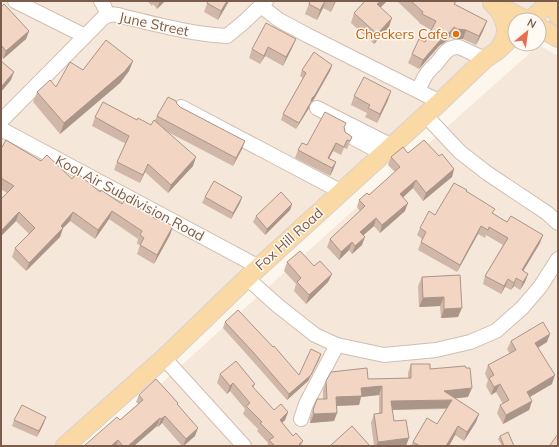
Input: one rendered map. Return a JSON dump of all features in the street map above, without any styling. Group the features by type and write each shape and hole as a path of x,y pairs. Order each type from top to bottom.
{"main road":[{"path":"539,12 552,1"},
{"path":"490,2 510,12"},
{"path":"490,2 498,8 505,22 506,30 502,45 491,55"},
{"path":"547,32 558,38"},
{"name":"Fox Hill Road","path":"65,446 164,358 253,272 507,41"}],"street":[{"path":"14,1 85,36"},
{"path":"101,1 108,15"},
{"path":"264,3 280,20 440,102"},
{"name":"June Street","path":"1,121 103,18 108,15 117,14 180,30 207,35 226,36 244,22 264,3"},
{"path":"418,91 428,72 450,49 459,47 491,55"},
{"path":"181,107 342,192"},
{"path":"317,108 387,151"},
{"path":"426,116 460,152 487,173 547,213 558,223"},
{"name":"Kool Air Subdivision Road","path":"1,129 253,272 277,305 315,335 337,345 384,355 436,350 470,342 496,331 522,308 540,287 558,259"},
{"path":"350,136 376,150 387,151"},
{"path":"301,419 306,404 337,345"},
{"path":"164,358 242,445"}],"shaded area":[{"path":"1,1 548,1 529,12 507,12 507,39 57,446 1,446"},
{"path":"547,50 558,56 558,446 92,446 531,52 547,52"}],"building":[{"path":"208,1 227,1 221,11 207,3"},
{"path":"310,1 325,1 320,10 309,4"},
{"path":"365,1 381,1 377,4 392,18 377,34 354,13"},
{"path":"411,1 456,1 454,4 487,21 479,36 466,30 457,29 454,27 423,60 412,54 419,39 425,42 436,21 422,14 423,12"},
{"path":"4,4 29,31 6,51 1,45 1,7"},
{"path":"266,23 296,39 286,57 268,47 264,56 252,49"},
{"path":"106,40 133,61 124,72 64,123 37,92 50,80 56,87 70,62 83,70"},
{"path":"314,52 332,65 299,123 283,114 306,73 302,70"},
{"path":"1,61 14,72 1,87"},
{"path":"364,77 391,91 380,114 368,108 370,105 354,96"},
{"path":"168,97 176,101 180,107 245,141 236,158 157,116"},
{"path":"103,102 137,120 138,118 151,125 154,120 196,157 171,185 148,164 143,175 117,162 129,136 95,117"},
{"path":"325,112 346,123 344,127 345,132 352,137 350,141 347,140 344,147 336,143 328,158 336,162 332,168 298,150 302,143 307,145"},
{"path":"6,140 41,161 47,155 72,179 77,173 100,192 101,190 122,204 127,196 138,202 136,205 157,220 158,218 173,226 157,255 140,245 144,238 140,235 142,231 112,211 98,230 73,212 61,226 63,228 29,263 15,248 35,228 19,212 1,231 1,199 14,186 1,178 1,149"},
{"path":"424,140 439,156 442,154 454,169 426,193 416,180 400,194 408,203 382,225 376,218 360,232 365,237 355,246 352,242 341,252 330,239 365,206 359,200 367,193 369,195 400,167 391,157 403,147 408,153"},
{"path":"214,181 242,197 233,213 205,197"},
{"path":"454,183 495,209 492,213 507,222 511,216 543,235 522,270 528,274 523,282 516,278 514,283 508,279 504,286 485,276 508,238 489,227 488,230 481,226 460,265 421,242 426,232 420,228 429,211 435,215"},
{"path":"281,192 292,204 267,229 256,216"},
{"path":"300,251 314,266 320,261 332,274 309,295 297,282 301,278 287,262"},
{"path":"460,275 462,308 444,309 444,297 423,298 422,277"},
{"path":"238,310 273,347 274,346 299,375 311,349 321,354 311,375 289,394 225,322"},
{"path":"543,322 550,334 535,343 555,375 527,392 532,401 506,415 500,405 509,400 500,384 494,387 489,378 494,375 488,365 516,350 511,341"},
{"path":"236,361 255,384 252,386 274,410 281,404 288,412 280,420 293,436 296,433 303,441 299,444 301,446 275,446 269,440 274,437 246,406 250,403 233,383 230,386 220,374"},
{"path":"411,364 430,364 430,369 465,366 466,368 470,368 472,388 444,391 479,414 467,432 458,426 446,446 420,446 413,442 427,418 437,424 452,400 391,401 394,421 406,420 409,438 378,442 374,414 382,413 382,386 361,388 362,396 336,397 337,413 314,414 313,410 317,399 327,399 326,381 331,372 367,368 368,379 411,378"},
{"path":"156,379 198,428 186,439 165,416 161,419 160,418 128,446 123,446 118,440 111,446 84,446 117,417 120,420 143,400 139,395"},
{"path":"22,405 46,417 39,431 14,420"},
{"path":"352,426 370,446 330,446"},
{"path":"508,432 514,446 504,446 500,436"},
{"path":"558,434 558,446 550,445"}],"place":[{"name":"Checkers Cafe","path":"456,34"}]}
